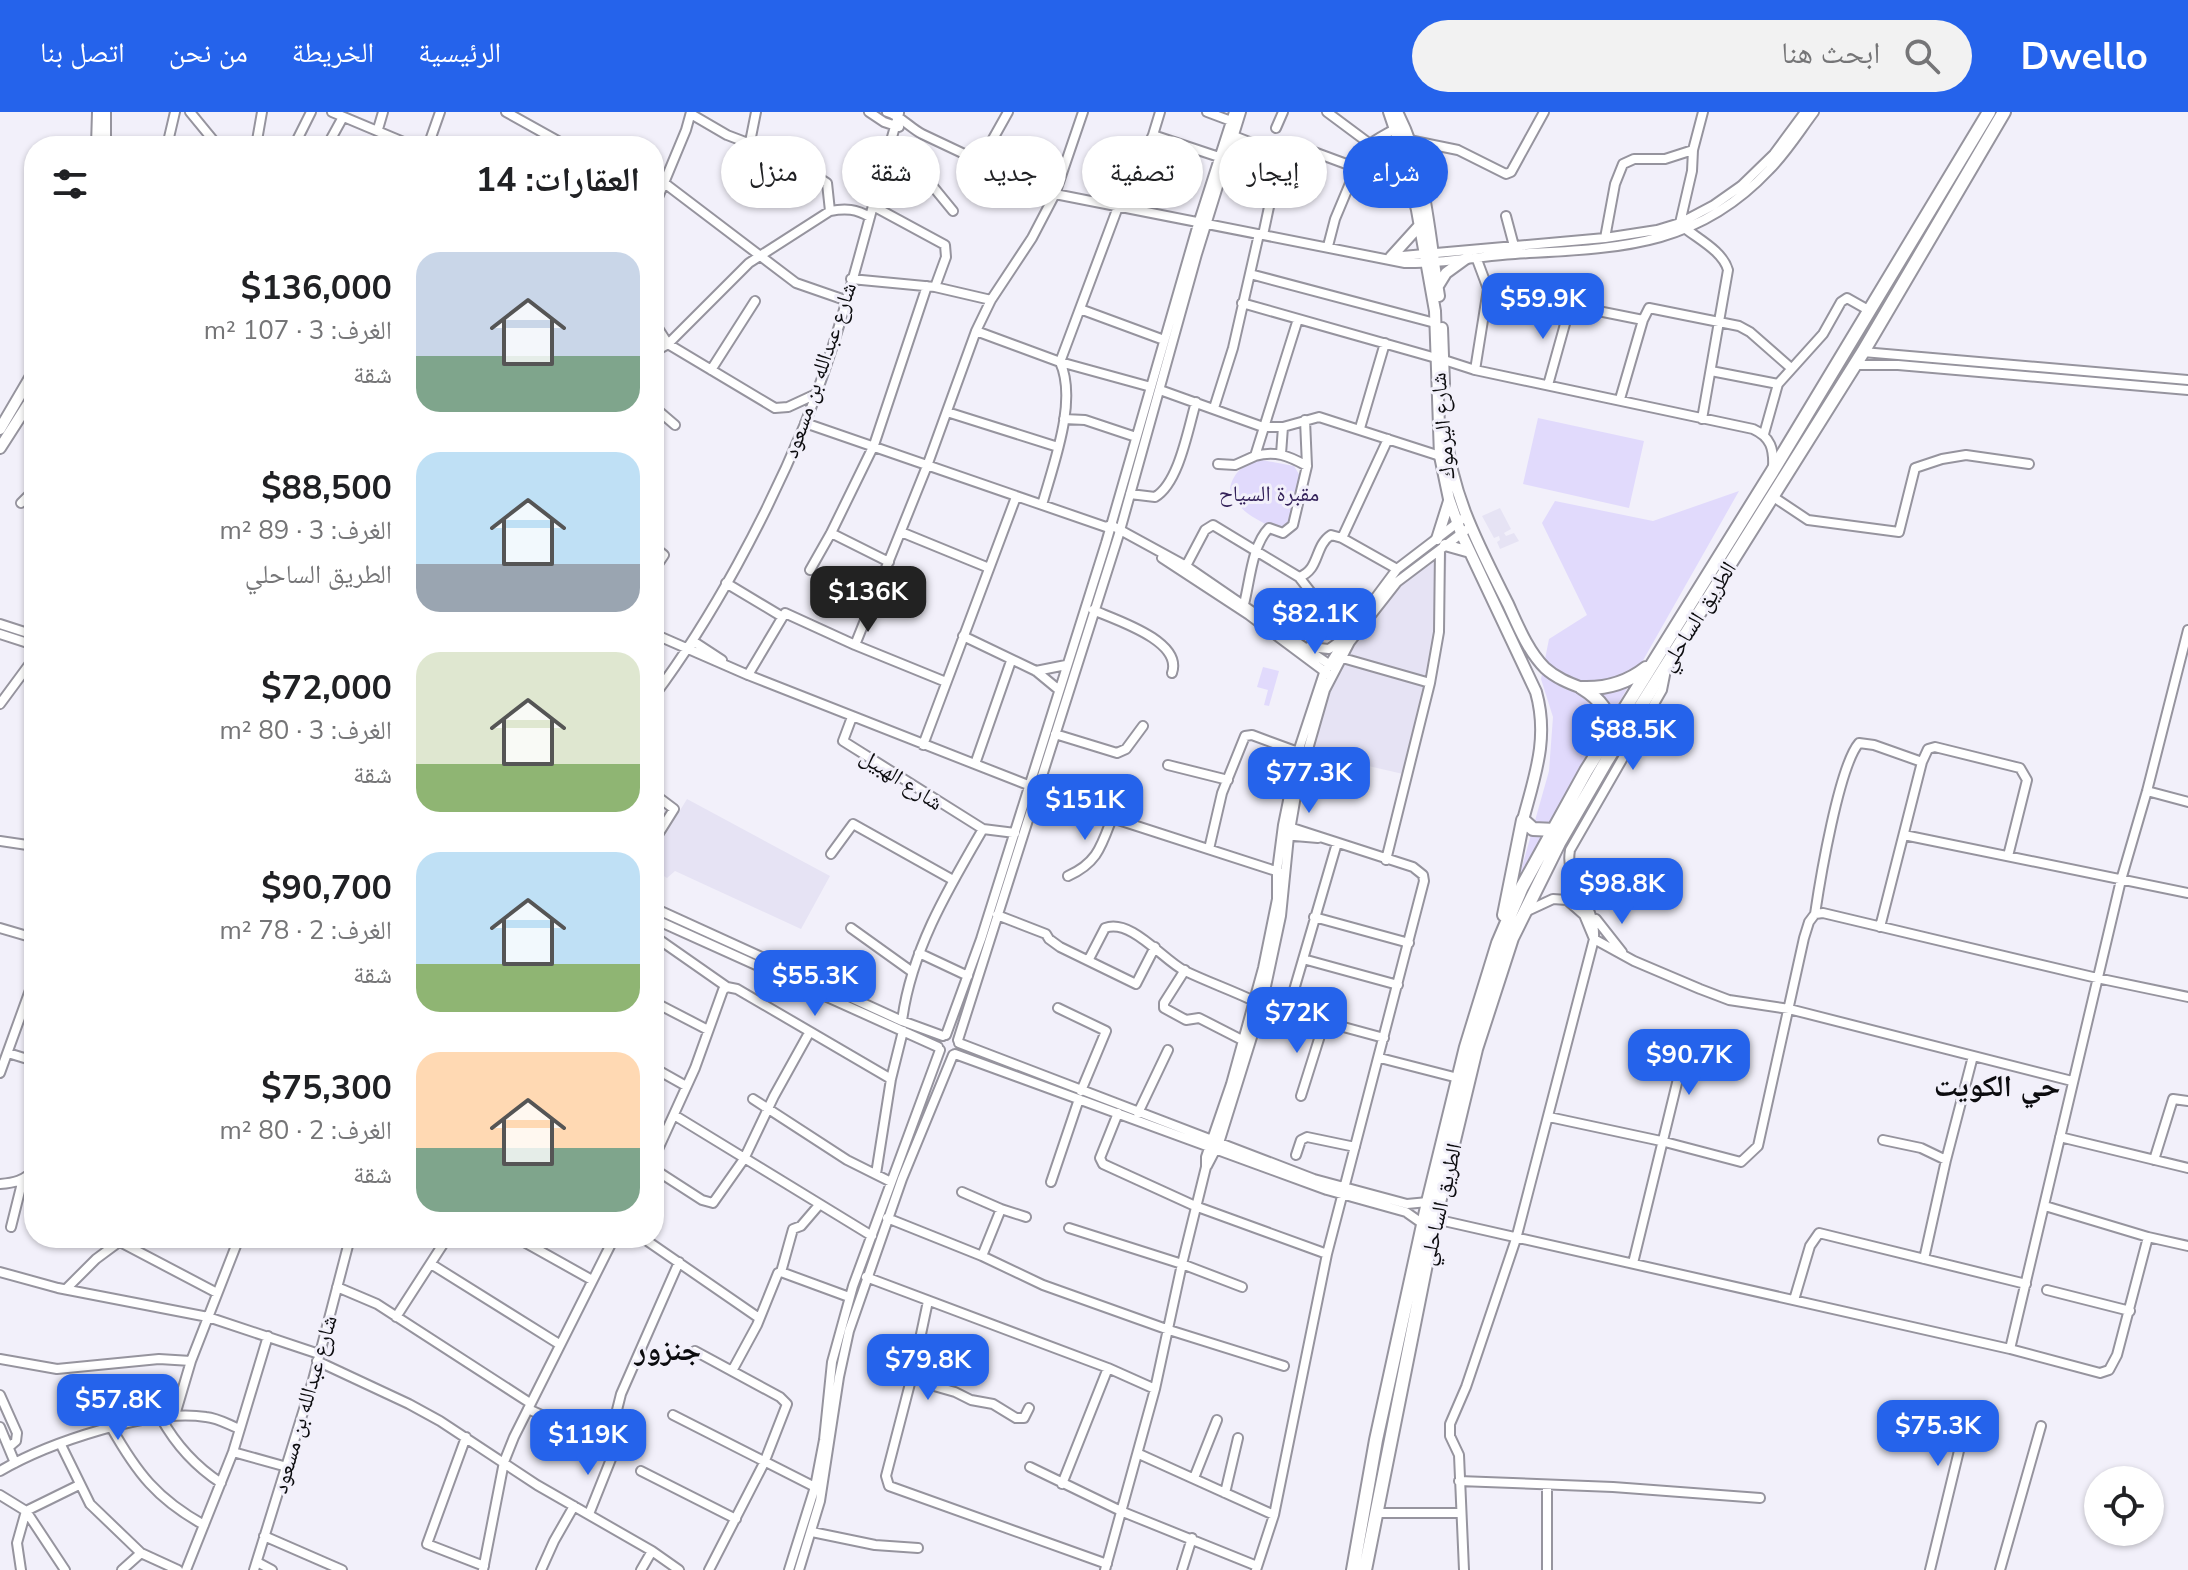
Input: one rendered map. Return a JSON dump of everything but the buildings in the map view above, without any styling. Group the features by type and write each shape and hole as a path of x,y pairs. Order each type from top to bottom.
{"highway":[{"name":"الطريق الساحلي","path":"1365,1570 1429,1222 1428,1202 1458,1078 1498,943 1522,887 1607,760 1772,472 1989,112"},
{"name":"الطريق الساحلي","path":"1353,1570 1376,1440 1429,1222 1476,1049 1491,998 1559,831 1612,730 1772,496 1863,352 2004,112"},
{"path":"1582,688 1596,689 1622,683 1660,663"},
{"path":"1582,688 1603,705 1612,730 1612,745 1607,760"},
{"path":"1498,943 1523,820 1540,831 1559,831"}],"main road":[{"path":"97,136 98,112"},
{"path":"105,112 105,136"},
{"name":"شارع اليرموك","path":"1389,112 1438,288 1440,456 1449,499 1538,660 1558,678 1582,688"},
{"name":"شارع اليرموك","path":"1397,112 1407,136"},
{"name":"شارع اليرموك","path":"1424,208 1448,459 1463,525 1471,552 1536,692 1542,714 1542,740 1523,820"},
{"path":"1387,258 1420,225"},
{"path":"1438,288 1446,273 1472,257"},
{"path":"0,429 24,388"},
{"path":"0,448 24,411"},
{"path":"1449,499 1441,544 1471,552"}],"street":[{"path":"169,136 175,112"},
{"path":"191,112 210,136"},
{"path":"258,136 262,112"},
{"path":"299,136 311,112"},
{"path":"332,112 392,136"},
{"path":"378,129 383,112"},
{"path":"432,136 440,112"},
{"path":"506,112 549,136"},
{"path":"751,136 756,112"},
{"path":"869,112 895,128 908,126"},
{"path":"887,112 899,114 908,126 956,150"},
{"path":"995,136 1008,112"},
{"path":"799,1570 812,1532 827,1460 843,1357 866,1277 944,1071 954,1054 1039,790 1093,610 1136,437 1155,388 1203,224 1219,157 1153,135 1160,112"},
{"path":"1207,112 1232,116 1226,136"},
{"path":"1234,136 1241,112"},
{"path":"1276,128 1283,112"},
{"path":"1327,112 1359,136"},
{"path":"1448,148 1506,174 1511,172 1544,112"},
{"path":"1683,226 1693,150 1703,112"},
{"path":"1429,257 1605,238 1683,226 1741,186 1774,154 1805,112"},
{"path":"1123,208 1387,258 1472,257 1648,242 1722,211 1763,177 1814,112"},
{"path":"664,180 691,113 730,136"},
{"path":"1066,160 1081,113"},
{"name":"شارع عبدالله بن مسعود","path":"893,136 899,114"},
{"path":"333,136 343,117"},
{"path":"1383,136 1395,129"},
{"path":"1605,238 1615,184 1623,164 1634,159 1675,157 1693,150"},
{"path":"789,1570 815,1487 824,1440 832,1362 849,1297 968,976 1066,665 1113,529 1130,494 1164,340 1219,179"},
{"path":"826,182 830,211"},
{"path":"664,183 796,283 845,300"},
{"path":"940,195 953,211"},
{"path":"1328,246 1343,204"},
{"path":"664,346 760,255 830,211 843,208 870,217"},
{"name":"شارع عبدالله بن مسعود","path":"664,682 688,650 726,583 805,423 872,208"},
{"path":"810,570 874,445 931,286 946,257 945,245 877,208"},
{"path":"855,645 927,466 976,331 991,300 1048,208"},
{"path":"1042,505 1064,419 1067,382 1060,362 1118,208"},
{"path":"1214,408 1233,348 1267,208"},
{"path":"1506,216 1514,246"},
{"path":"1683,226 1726,262 1728,275 1702,419"},
{"path":"1472,257 1488,289 1475,370"},
{"path":"1250,274 1435,323"},
{"path":"851,279 931,286 991,300"},
{"path":"1488,289 1643,320"},
{"path":"1764,434 1778,384 1823,334 1843,299 1852,300 1870,311"},
{"path":"711,370 755,301"},
{"path":"1242,303 1475,370 1753,429 1764,434 1774,451 1772,472"},
{"path":"1548,385 1570,306"},
{"path":"1620,399 1646,311 1651,308 1745,328 1791,368"},
{"path":"1080,309 1164,340"},
{"path":"1255,456 1298,319"},
{"path":"976,331 1060,362 1155,388 1263,427 1283,427 1319,417 1440,456"},
{"path":"664,338 668,344 775,408 788,407 814,395"},
{"path":"1360,428 1385,343"},
{"path":"1863,352 2188,380"},
{"path":"1854,365 1898,365 2188,390"},
{"path":"1711,371 1778,384"},
{"path":"1130,494 1155,497 1168,484 1196,402"},
{"path":"947,412 1058,447"},
{"path":"664,416 675,425"},
{"path":"1064,419 1096,423 1136,437"},
{"path":"1244,604 1256,553 1267,529 1283,533 1293,525 1307,466 1305,420"},
{"path":"805,423 1113,529 1186,566 1300,644 1330,670"},
{"path":"1281,454 1283,427"},
{"path":"1342,538 1388,439"},
{"path":"1218,464 1235,465 1270,452 1307,466"},
{"path":"1772,496 1808,520 1899,532 1915,468 1966,455 2029,464"},
{"path":"923,745 1016,497"},
{"path":"21,503 24,500"},
{"path":"1186,566 1205,530 1213,525 1299,577 1323,608 1354,626"},
{"path":"1337,656 1397,582 1463,525"},
{"path":"1113,529 1188,573 1330,670"},
{"path":"901,532 989,568"},
{"path":"831,533 889,562"},
{"path":"1299,577 1312,569 1321,543 1331,535 1397,569"},
{"path":"928,1301 886,1476 889,1486 1106,1567 1139,1454 1195,1206 1277,941 1286,875 1286,831 1298,752 1330,670 1347,636 1397,569 1441,544"},
{"path":"1386,860 1430,683 1439,632 1441,544"},
{"path":"726,583 781,616"},
{"path":"1093,610 1132,626 1159,642 1171,654 1172,673"},
{"path":"748,675 785,613 946,682"},
{"path":"0,624 24,632"},
{"path":"2010,1349 2121,880 2188,630"},
{"path":"0,634 24,642"},
{"path":"963,636 1036,671 1059,690"},
{"path":"1300,644 1314,649 1329,649 1347,636"},
{"path":"664,639 852,717 1112,818 1286,875"},
{"path":"693,641 735,670"},
{"path":"1337,656 1430,683"},
{"path":"975,764 1011,661"},
{"path":"1625,956 1593,915 1569,865 1570,850 1662,690 1660,663"},
{"path":"1036,671 1066,665"},
{"path":"1214,1144 1258,1003 1274,918 1277,871 1330,670"},
{"path":"0,704 24,672"},
{"name":"شارع الهبيل","path":"852,717 843,741 983,829"},
{"path":"1055,734 1117,753 1126,749 1143,726"},
{"path":"1209,849 1222,793 1245,736 1252,735 1298,752"},
{"path":"1549,1117 1741,1162 1752,1153 1758,1146 1804,938 1815,914 1839,799 1856,746 1863,742 1922,762"},
{"path":"1880,927 1922,762 1928,749 1935,747 2016,766 2025,774 2024,796 2008,856"},
{"path":"1168,765 1228,780"},
{"path":"2147,791 2188,802"},
{"path":"664,802 674,809 664,825"},
{"path":"1068,876 1092,861 1112,818"},
{"path":"831,854 853,824 953,880"},
{"path":"876,1174 911,971 953,880 983,829 1015,833"},
{"path":"1286,831 1311,833 1318,838"},
{"path":"1286,831 1308,839"},
{"path":"1904,835 2188,893"},
{"path":"1030,1467 1123,1512 1192,1538 1257,1568 1274,1515 1327,1254 1424,881 1423,875 1413,867 1318,838 1298,843 1287,855"},
{"path":"0,841 24,845"},
{"path":"1287,1014 1337,843"},
{"path":"1524,913 1553,899 1567,900 1584,915 1594,939 1625,956 1729,1000 1789,1009 2072,1081"},
{"path":"664,913 903,1026 946,1055 954,1054 1138,1113 1344,1192 1406,1208 1429,1222 1633,1263 2010,1349 2100,1373 2109,1370 2117,1355 2148,1237"},
{"path":"1815,914 1823,913 2188,997"},
{"path":"997,915 1044,932 1060,947 1136,984 1155,947"},
{"path":"1464,1570 1459,1455 1450,1436 1450,1424 1466,1387 1516,1239 1594,939 1593,915"},
{"path":"1314,917 1409,943"},
{"path":"664,923 903,1026 952,1035 958,1041 1168,1134 1214,1144"},
{"path":"1089,959 1105,928 1113,925 1155,947 1185,970 1258,1003 1287,1014 1384,1038"},
{"path":"0,928 24,935"},
{"path":"851,928 911,971"},
{"path":"664,943 727,987 737,989 891,1079"},
{"path":"919,953 968,976"},
{"path":"1303,959 1398,985"},
{"path":"1185,970 1164,1003 1164,1008 1186,1020 1199,1018 1244,1041"},
{"path":"664,1136 723,990 727,987"},
{"path":"664,1007 708,1030"},
{"path":"0,1073 24,1008"},
{"path":"1051,1182 1080,1095 1106,1031 1058,1008"},
{"path":"1301,1096 1324,1023"},
{"path":"664,1175 702,1200 713,1203 744,1159 809,1033"},
{"path":"1633,1263 1686,1046"},
{"path":"1138,1113 1168,1050"},
{"path":"8,1053 24,1058"},
{"path":"1924,1259 1973,1056"},
{"path":"1380,1058 1458,1078"},
{"path":"664,1074 686,1086"},
{"path":"753,1099 847,1160 891,1182"},
{"path":"2154,1160 2173,1099 2188,1101"},
{"path":"1118,1113 1100,1158 1103,1164 1195,1206 1327,1254"},
{"path":"674,1115 872,1236"},
{"path":"1296,1155 1301,1140 1307,1137 1355,1147"},
{"path":"2060,1137 2188,1168"},
{"path":"1883,1140 1921,1148 1946,1160"},
{"path":"0,1184 23,1179"},
{"path":"11,1227 23,1179"},
{"path":"962,1192 1026,1217"},
{"path":"1406,1208 1428,1202"},
{"path":"732,1371 757,1325 775,1277 781,1272 793,1229 801,1226 819,1205"},
{"path":"2045,1206 2188,1246"},
{"path":"982,1256 1001,1209"},
{"path":"887,1218 982,1256 1043,1285 1169,1330 1284,1366"},
{"path":"1069,1228 1182,1264 1242,1287"},
{"path":"1794,1300 1810,1246 1819,1233 2026,1284"},
{"path":"66,1289 111,1248"},
{"path":"136,1248 217,1293"},
{"path":"175,1415 191,1361 235,1248"},
{"name":"شارع عبدالله بن مسعود","path":"255,1566 287,1467 347,1248"},
{"path":"396,1317 441,1248"},
{"path":"535,1248 592,1280"},
{"path":"466,1437 427,1544 483,1568 504,1462 559,1344 609,1248"},
{"path":"658,1248 759,1318"},
{"path":"589,1514 610,1465 621,1394 679,1262"},
{"path":"431,1264 559,1344"},
{"path":"0,1272 158,1309 208,1317 268,1336 409,1404 679,1570"},
{"path":"781,1272 849,1297"},
{"path":"866,1277 1108,1368 1155,1389"},
{"path":"337,1287 361,1296 396,1317 529,1406 613,1447"},
{"path":"2047,1290 2130,1311"},
{"path":"186,1570 233,1452 268,1336"},
{"path":"695,1351 787,1404 764,1463 709,1570"},
{"path":"0,1359 57,1369 159,1359 191,1361"},
{"path":"1062,1484 1108,1368"},
{"path":"913,1372 927,1384 971,1400 993,1404 1016,1418 1024,1418 1029,1408"},
{"path":"0,1395 17,1433 16,1441 9,1447"},
{"path":"1891,1407 1948,1409 1959,1412 1965,1426 1930,1570"},
{"path":"0,1471 111,1427 175,1415 214,1418 240,1429"},
{"path":"673,1415 815,1487"},
{"path":"161,1418 192,1461 221,1483"},
{"path":"1194,1478 1217,1420"},
{"path":"2000,1570 2041,1426"},
{"path":"0,1427 15,1463"},
{"path":"111,1427 133,1466 149,1485 180,1512 204,1525"},
{"path":"1225,1493 1238,1438"},
{"path":"61,1445 79,1485 104,1520 141,1553 178,1570"},
{"path":"233,1452 287,1467"},
{"path":"1139,1454 1274,1515"},
{"path":"641,1471 736,1519"},
{"path":"1459,1481 1613,1487 1760,1498"},
{"path":"21,1570 17,1543 26,1511 79,1485"},
{"path":"1547,1486 1547,1570"},
{"path":"0,1495 26,1511 65,1570"},
{"path":"541,1570 574,1506"},
{"path":"1375,1513 1461,1513"},
{"path":"812,1532 875,1545 918,1548"},
{"path":"264,1536 342,1570"},
{"path":"1182,1570 1192,1538"},
{"path":"641,1570 652,1551"},
{"path":"122,1570 141,1553"},
{"path":"255,1566 272,1570"}],"shaded area":[{"path":"1500,508 1511,529 1504,533 1506,536 1514,533 1519,541 1500,549 1497,542 1499,536 1494,538 1482,516"},
{"path":"1443,551 1447,554 1437,675 1403,774 1308,752 1332,679 1345,653 1401,580"},
{"path":"687,799 830,876 801,929 675,871 667,878 664,876 664,837"}],"green space":[{"path":"1538,418 1644,441 1629,508 1523,484"},
{"name":"مقبرة السياح","path":"1262,460 1294,466 1302,479 1293,521 1285,533 1244,511 1230,488 1241,469"},
{"path":"1739,491 1518,881 1549,771 1553,717 1541,679 1549,639 1587,615 1542,523 1555,501 1653,521"},
{"path":"1263,667 1279,671 1269,706 1264,705 1268,690 1257,687"}],"district":[{"name":"حي الكويت","path":"1997,1086"},
{"name":"جنزور","path":"668,1350"}]}
